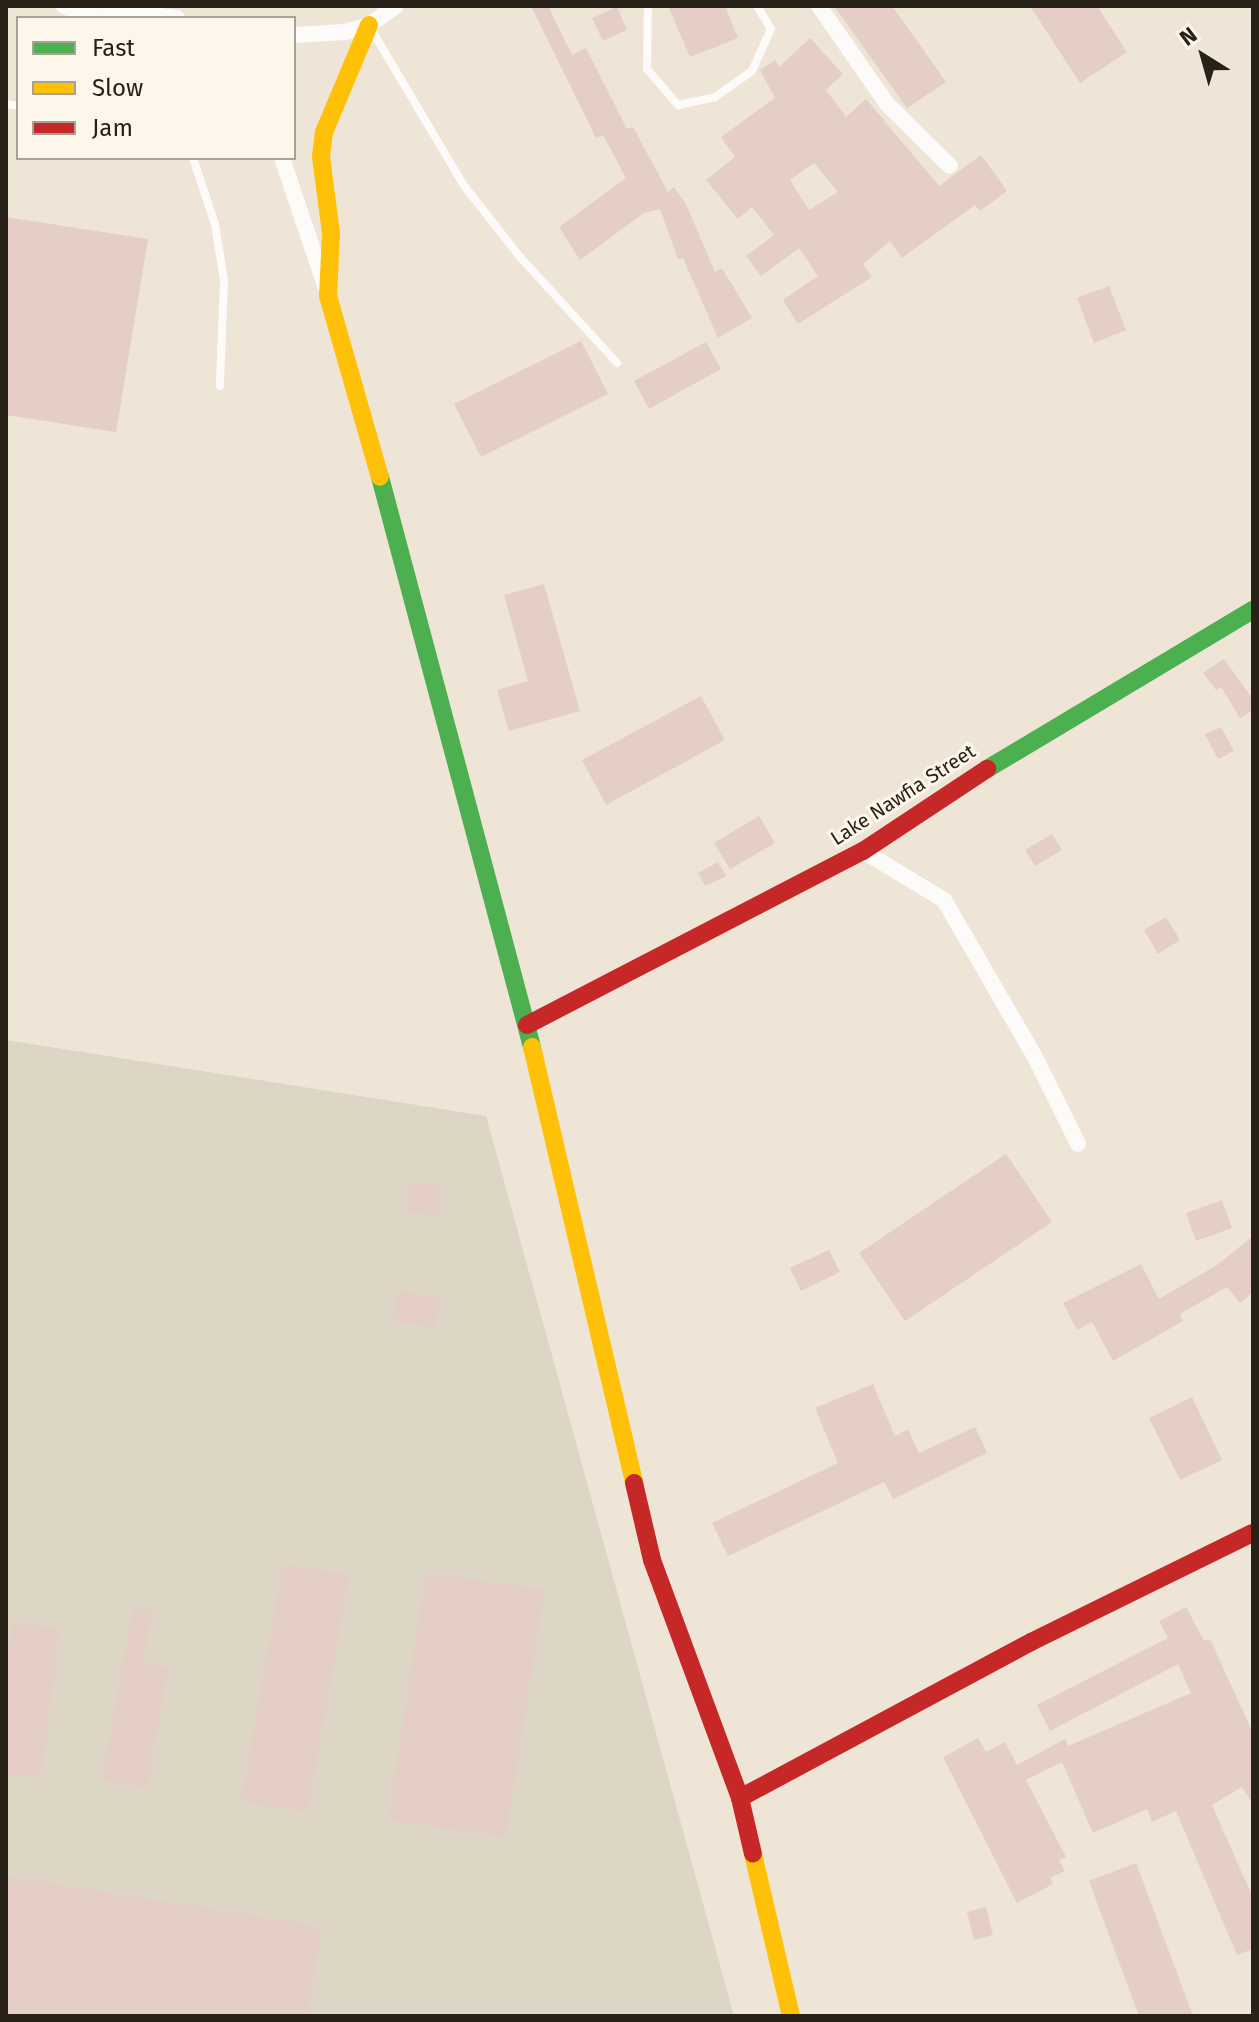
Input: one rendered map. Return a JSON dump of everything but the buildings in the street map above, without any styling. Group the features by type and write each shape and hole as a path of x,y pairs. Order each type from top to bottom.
{"street":[{"path":"64,6 86,16"},
{"path":"88,6 162,16"},
{"path":"296,35 345,32 369,25 396,6"},
{"path":"819,6 887,104 950,166"},
{"path":"328,296 331,233 321,157 324,132 369,25"},
{"path":"283,160 328,296 434,667 527,1025 652,1560 740,1798 791,2016"},
{"name":"Lake Nawfia Street","path":"527,1025 863,851 1057,723 1253,610"},
{"path":"863,851 944,900 1034,1055 1078,1144"},
{"path":"740,1798 1031,1642 1253,1533"}],"lane":[{"path":"648,6 647,69 678,105 715,97 752,71 771,29 757,6"},
{"path":"369,25 465,187 520,257 617,363"},
{"path":"194,160 215,224 224,280 220,386"}],"shaded area":[{"path":"6,1040 486,1116 734,2016 6,2016"}],"traffic: fast":[{"path":"380,477 532,1047"},
{"path":"987,769 1253,610"}],"traffic: slow":[{"path":"369,25 324,132 321,157 331,233 328,296 380,477"},
{"path":"532,1047 634,1483"},
{"path":"753,1854 791,2016"}],"traffic: jam":[{"path":"527,1025 863,851 987,769"},
{"path":"634,1483 652,1560 740,1798 753,1854"},
{"path":"740,1798 1031,1642 1253,1533"}]}
